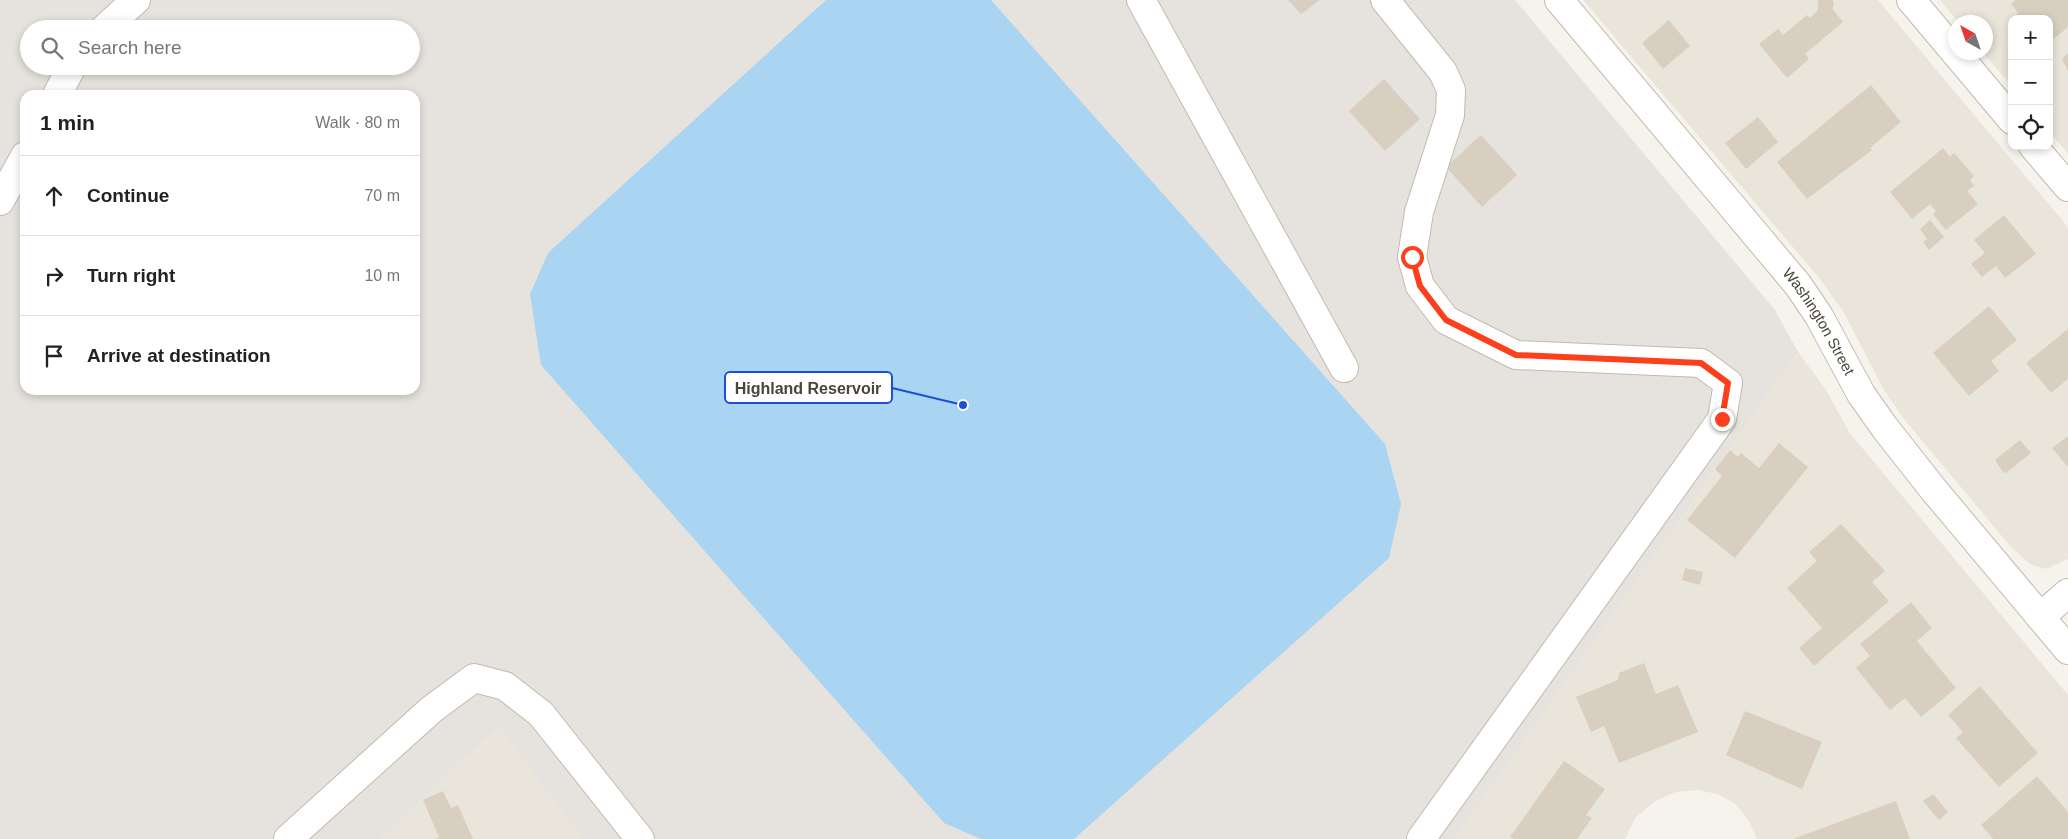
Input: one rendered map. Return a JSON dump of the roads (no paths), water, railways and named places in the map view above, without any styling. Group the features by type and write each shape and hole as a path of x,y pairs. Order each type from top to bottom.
{"street":[{"path":"114,20 136,0"},
{"path":"1141,0 1344,368"},
{"path":"1385,0 1443,72 1451,90 1450,115 1419,212 1412,257 1420,286 1446,320 1516,355 1701,363 1728,383 1722,419 1421,839"},
{"name":"Washington Street","path":"1559,0 1798,286 1819,316 1861,394 1885,428 1933,489 2068,650"},
{"path":"1910,0 2008,115"},
{"path":"60,90 67,75"},
{"path":"2036,150 2068,188"},
{"path":"0,201 20,165"},
{"path":"2040,616 2068,593"},
{"path":"288,839 432,709 474,678 505,686 541,714 640,839"}],"water":[{"path":"826,0 991,0 1385,444 1401,504 1389,558 1074,839 981,839 944,823 541,365 530,294 548,253"}],"place":[{"name":"Highland Reservoir","path":"963,405"}]}
